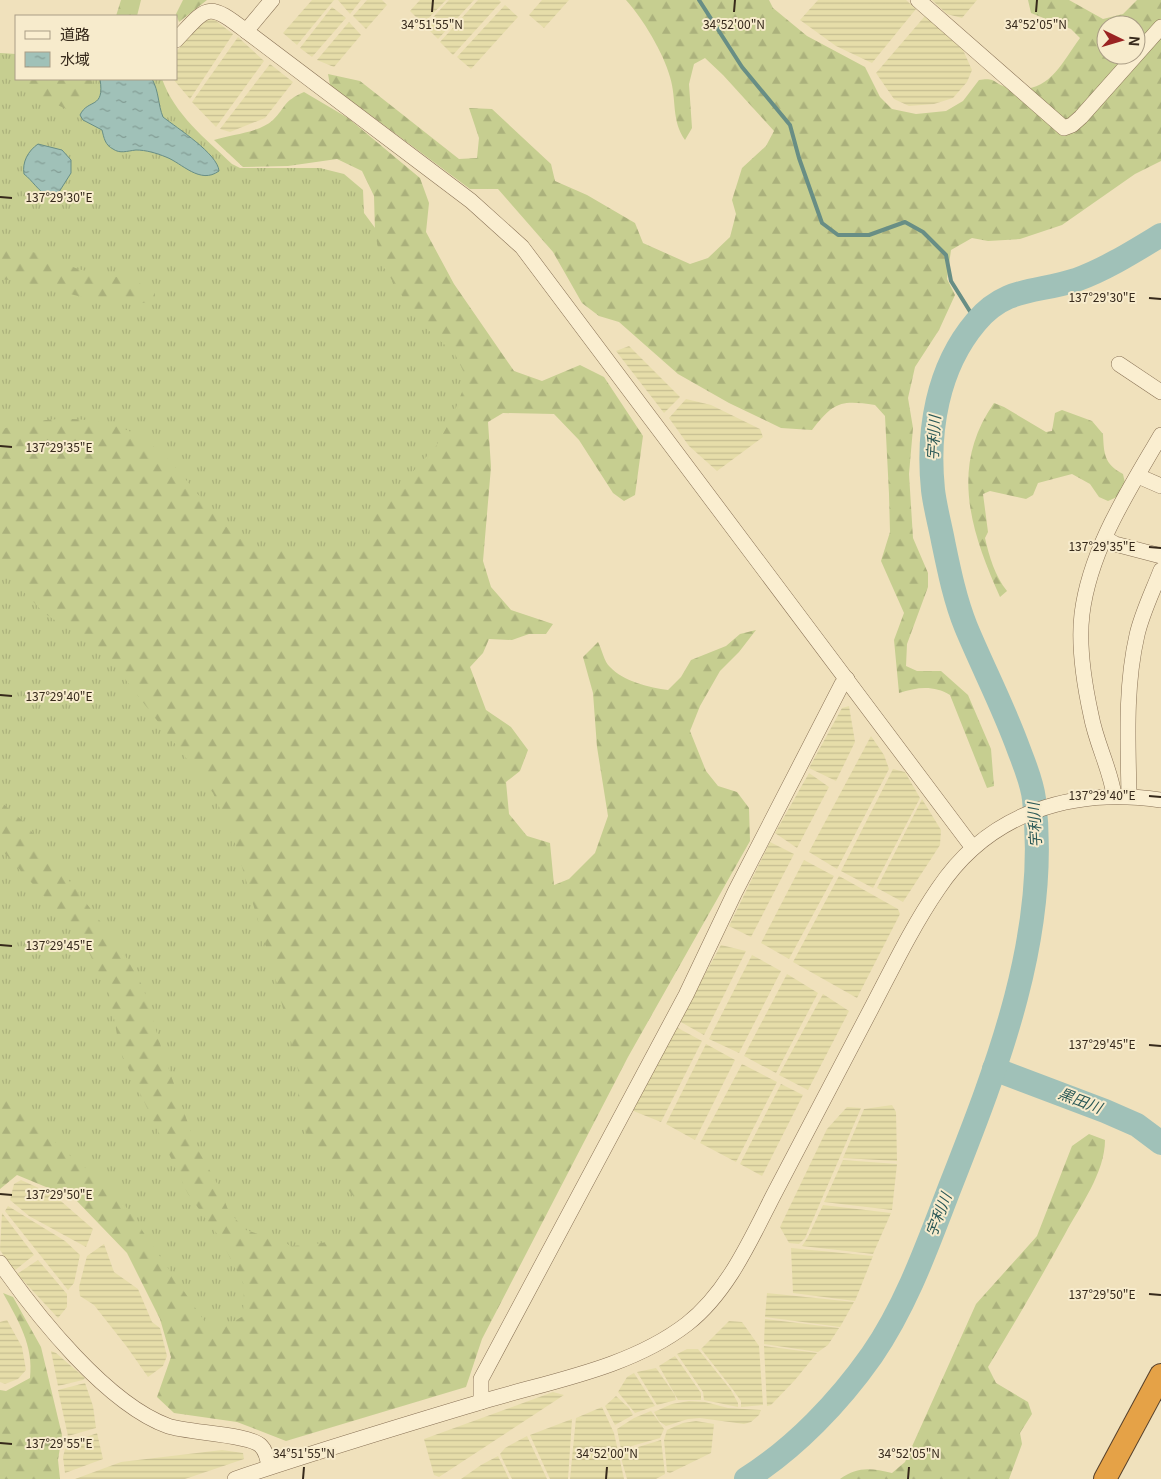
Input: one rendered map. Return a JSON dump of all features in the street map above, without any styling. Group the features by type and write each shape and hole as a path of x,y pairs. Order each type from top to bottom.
{"highway":[{"path":"1105,1479 1159,1387"}],"street":[{"path":"246,31 272,0"},
{"path":"918,0 1064,128 1072,125 1081,117 1161,27"},
{"path":"178,38 203,11 213,10 224,14 470,201 522,246 973,848"},
{"path":"1119,364 1161,392"},
{"path":"1121,795 1090,715 1082,660 1081,630 1086,592 1105,538 1161,435"},
{"path":"1138,476 1161,486"},
{"path":"1105,538 1116,544 1161,556"},
{"path":"1121,795 1132,667 1137,634 1161,570"},
{"path":"481,1402 481,1379 686,995 735,892 842,684 847,679"},
{"path":"235,1479 643,1352 688,1324 720,1290 754,1233 909,938 939,887 973,848 997,830 1035,811 1064,800 1121,795 1161,800"},
{"path":"0,1263 68,1349 116,1394 146,1417 195,1433 250,1439 260,1446 269,1467"}],"shaded area":[{"path":"312,0 334,0 297,45 283,33"},
{"path":"338,0 361,0 350,14"},
{"path":"367,0 382,0 387,5 366,29 353,16"},
{"path":"420,0 446,0 423,24 410,11"},
{"path":"449,0 474,0 438,39 425,26"},
{"path":"478,0 499,0 501,2 453,55 440,42"},
{"path":"542,0 569,0 544,28 529,15"},
{"path":"818,0 906,0 916,9 872,63 836,46 800,20"},
{"path":"932,0 977,0 962,18 947,14"},
{"path":"505,5 518,17 471,69 457,57"},
{"path":"332,7 346,18 312,57 300,48"},
{"path":"925,16 963,50 972,70 967,82 953,98 934,104 909,106 894,99 876,73"},
{"path":"204,19 215,20 233,34 190,99 174,80 178,80 178,50"},
{"path":"349,22 361,35 334,67 317,60"},
{"path":"238,37 264,61 216,127 192,102"},
{"path":"270,64 293,82 265,118 230,132 220,129"},
{"path":"629,346 680,397 664,413 616,351"},
{"path":"686,399 711,405 760,429 763,437 717,471 689,446 669,418"},
{"path":"849,706 855,742 836,781 809,768 842,708"},
{"path":"871,736 884,755 889,769 837,869 809,852"},
{"path":"893,769 905,772 920,798 873,888 841,871"},
{"path":"809,773 829,787 797,848 775,833"},
{"path":"922,799 941,830 940,845 903,902 877,888"},
{"path":"770,842 794,854 751,937 729,926"},
{"path":"804,860 834,876 789,959 761,943"},
{"path":"839,876 898,909 900,914 857,998 793,962"},
{"path":"721,945 746,951 704,1035 679,1021"},
{"path":"752,955 781,971 739,1053 709,1039"},
{"path":"787,974 818,993 776,1073 744,1056"},
{"path":"823,994 849,1011 808,1090 779,1075"},
{"path":"676,1027 702,1041 661,1122 631,1110"},
{"path":"706,1044 735,1060 695,1140 666,1124"},
{"path":"742,1064 777,1082 736,1162 700,1143"},
{"path":"781,1084 803,1095 762,1176 740,1164"},
{"path":"892,1105 896,1112 897,1161 843,1158 864,1109"},
{"path":"847,1107 861,1108 805,1238 799,1244 789,1243 780,1227 827,1129"},
{"path":"843,1160 897,1164 892,1210 824,1202"},
{"path":"21,1180 54,1195 93,1229 86,1247 29,1216 10,1200 14,1184"},
{"path":"823,1205 891,1213 873,1254 802,1246"},
{"path":"8,1206 65,1241 80,1255 74,1283 68,1290 5,1211"},
{"path":"2,1213 34,1255 14,1271 0,1250"},
{"path":"104,1244 114,1272 138,1289 152,1322 160,1328 167,1356 163,1366 148,1377 94,1305 80,1296 79,1287 87,1256"},
{"path":"791,1248 873,1256 855,1301 793,1293"},
{"path":"38,1260 67,1294 67,1307 58,1318 17,1274"},
{"path":"767,1293 854,1302 840,1327 765,1317"},
{"path":"765,1319 839,1328 828,1345 818,1352 764,1344"},
{"path":"7,1320 22,1347 26,1370 18,1379 5,1384 0,1382 0,1322"},
{"path":"729,1321 742,1322 759,1346 763,1405 741,1407 741,1401 701,1349"},
{"path":"764,1346 817,1353 795,1380 771,1405 767,1406"},
{"path":"687,1349 698,1349 731,1390 738,1403 738,1407 704,1400 703,1392 677,1354"},
{"path":"51,1351 56,1353 85,1378 58,1386"},
{"path":"675,1356 701,1393 701,1400 678,1400 659,1366"},
{"path":"656,1368 675,1395 676,1400 657,1405 637,1372"},
{"path":"634,1373 655,1406 635,1413 618,1392 627,1377"},
{"path":"85,1383 93,1406 96,1428 68,1436 58,1390"},
{"path":"553,1392 564,1395 439,1477 434,1475 424,1439"},
{"path":"616,1396 629,1408 633,1415 615,1425 605,1406"},
{"path":"689,1401 705,1402 728,1408 761,1410 759,1415 751,1422 744,1424 700,1418 688,1419 666,1426 659,1421 654,1412 672,1404"},
{"path":"602,1407 614,1433 624,1479 570,1479 576,1418"},
{"path":"651,1411 664,1429 660,1438 621,1449 617,1429 634,1418"},
{"path":"572,1419 568,1479 550,1479 530,1435"},
{"path":"696,1421 714,1424 711,1453 670,1473 667,1472 664,1440 667,1430 683,1423"},
{"path":"97,1433 103,1459 65,1473 63,1457 66,1445"},
{"path":"527,1436 547,1479 512,1479 500,1454 505,1448"},
{"path":"661,1440 665,1474 656,1479 627,1479 621,1458 622,1452"},
{"path":"222,1450 243,1453 244,1459 185,1479 75,1479 121,1462"},
{"path":"498,1456 509,1479 461,1479 481,1465"}],"green space":[{"path":"121,0 141,0 137,15 116,15"},
{"path":"183,0 207,0 179,22 178,15 176,14"},
{"path":"626,0 769,0 773,8 807,36 865,67 880,97 892,109 916,114 946,111 963,101 979,80 989,79 1003,86 1021,89 1043,83 1059,68 1080,38 1071,29 1031,13 1028,0 1069,0 1096,15 1096,65 1146,65 1146,15 1119,15 1123,14 1137,0 1161,0 1161,161 1135,174 1062,225 1020,239 988,241 972,238 951,250 947,279 955,295 939,330 915,367 908,398 913,428 909,474 913,538 928,573 928,587 907,644 906,666 917,671 941,671 968,695 991,749 994,786 987,788 950,695 932,688 912,689 899,693 894,640 904,613 881,561 890,532 889,494 885,416 875,405 845,403 839,405 832,408 812,430 781,428 729,403 678,374 619,322 599,316 582,303 553,252 498,189 470,189 330,85 328,74 360,81 459,159 477,158 479,138 469,108 492,109 551,164 555,181 587,195 635,223 643,243 690,264 708,258 730,237 736,214 732,200 742,168 766,146 774,131 705,58 694,64 689,84 692,128 685,140 676,117 672,85 667,67 646,26"},
{"path":"0,53 15,54 15,80 162,80 183,115 232,164 240,168 320,168 344,174 363,190 364,213 464,348 475,377 437,461 216,756 374,1200 357,1249 216,1339 0,1102"},
{"path":"0,59 15,63 15,80 93,80 92,96 71,111 37,96 0,71"},
{"path":"304,92 348,118 420,178 429,203 426,232 454,284 514,371 542,381 580,365 604,377 643,436 635,495 624,501 613,493 579,440 554,414 503,413 488,422 491,467 483,561 491,587 511,610 553,624 546,634 529,634 512,640 489,639 483,653 470,667 486,710 511,727 528,750 520,771 506,782 509,814 527,836 550,843 554,885 569,879 595,853 608,816 597,747 593,693 583,657 598,642 606,662 615,672 637,683 668,690 681,677 691,660 726,646 740,634 756,630 739,652 720,671 700,706 690,731 706,771 718,786 737,792 749,808 750,841 628,1057 482,1339 466,1387 286,1441 237,1422 174,1413 157,1397 171,1357 160,1319 127,1253 75,1199 17,1175 0,1189 0,1085 29,1119 76,1161 113,1188 205,1322 225,1327 243,1316 244,1285 220,1238 188,1194 120,1051 110,996 82,938 0,848 0,801 25,823 122,950 143,987 162,1050 196,1146 219,1187 229,1212 246,1230 264,1236 278,1236 290,1246 310,1245 348,1238 360,1227 363,1214 353,1196 323,1156 313,1146 298,1114 298,1070 277,984 234,840 213,793 105,653 44,613 18,586 0,559 0,430 37,421 78,419 118,427 136,435 152,445 178,470 231,531 254,546 270,550 287,551 354,550 370,539 369,522 376,505 400,486 436,446 452,418 467,379 455,354 418,321 381,263 375,232 374,196 362,171 337,159 288,166 243,167 214,140 260,128 273,120 288,102"},
{"path":"6,247 38,253 78,269 106,276 131,278 155,293 155,304 82,297 19,281 0,279 0,249"},
{"path":"994,403 1046,432 1052,431 1055,413 1062,410 1092,421 1103,434 1106,458 1112,466 1123,474 1125,483 1117,497 1108,501 1099,497 1090,484 1072,474 1038,483 1033,495 1026,499 990,491 983,494 988,532 985,538 996,572 1007,591 1000,597 980,548 973,524 969,500 968,475 972,451 980,427"},
{"path":"1089,1134 1105,1140 1101,1165 1096,1177 1037,1284 988,1367 996,1383 1028,1402 1032,1414 1020,1433 1022,1444 1009,1479 840,1479 853,1472 865,1469 892,1473 905,1462 976,1304 1037,1236 1072,1146"},
{"path":"3,1293 13,1297 41,1347 62,1435 58,1460 60,1479 0,1479 0,1390 6,1391 30,1378 31,1366 24,1334"}],"water":[{"path":"100,80 152,80 163,117 205,149 217,164 219,171 205,176 191,172 172,160 155,153 140,150 121,152 110,147 105,141 102,130 83,120 80,115 83,110 98,100 101,89"},
{"path":"38,144 62,150 71,160 71,173 59,192 48,196 24,174 26,157"}],"waterway":[{"path":"699,0 742,67 790,125 799,158 822,223 838,235 869,235 905,222 923,232 946,255 951,281 976,321"},
{"name":"宇利川","path":"746,1479 799,1439 831,1407 872,1355 896,1315 925,1252 986,1094 1016,997 1027,948 1034,899 1037,849 1034,799 1032,786 1013,734 962,617 955,596 934,496 932,468 934,423 944,380 963,340 987,310 1011,296 1087,276 1119,260 1161,235"},
{"name":"黒田川","path":"994,1069 1137,1125 1161,1143"}]}
